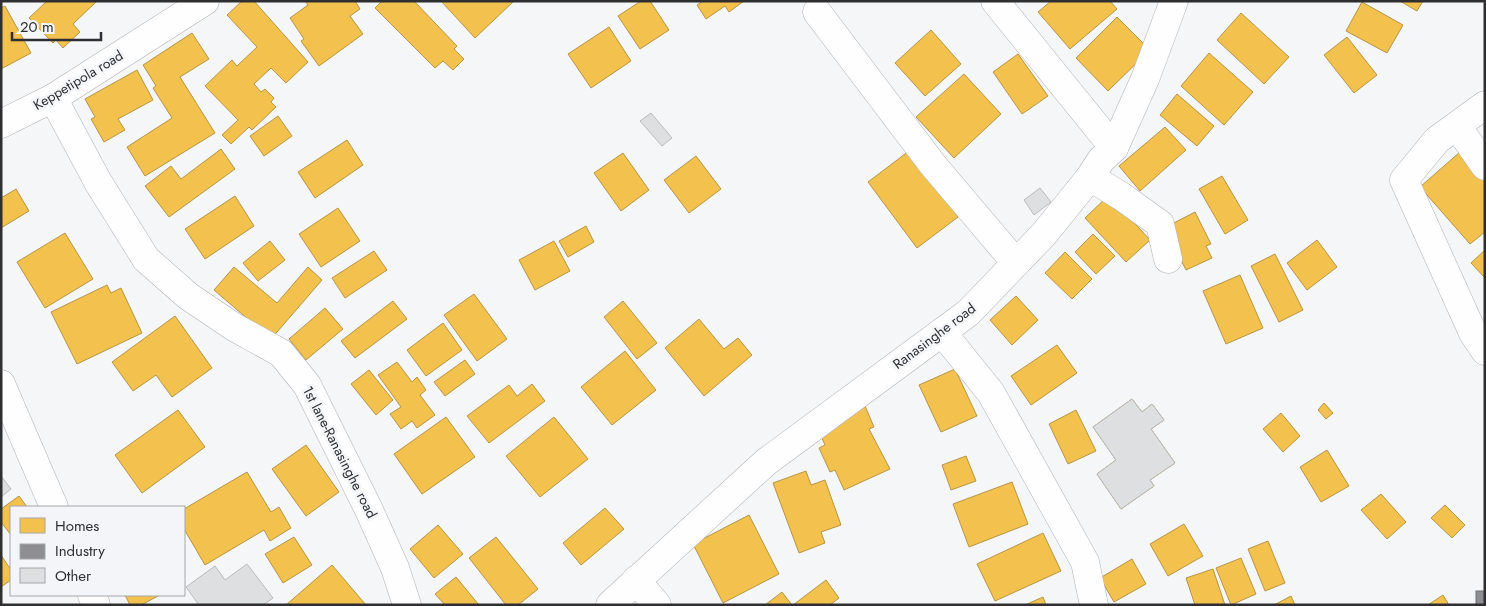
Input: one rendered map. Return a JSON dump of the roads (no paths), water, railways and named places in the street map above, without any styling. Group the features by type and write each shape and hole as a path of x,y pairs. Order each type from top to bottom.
{"street":[{"name":"Keppetipola road","path":"1,124 53,98 205,1"},
{"path":"995,1 1114,148"},
{"name":"Ranasinghe road","path":"610,605 766,462 968,313 1044,234 1090,177 1101,160 1114,148 1145,79 1174,1"},
{"path":"817,12 933,165 1016,263"},
{"name":"1st lane-Ranasinghe road","path":"53,98 98,182 146,259 188,296 234,327 281,353 307,385 396,568 407,605"},
{"path":"1485,105 1437,140 1404,180 1473,333 1485,352"},
{"path":"1457,126 1485,166"},
{"path":"1090,177 1121,196 1160,224 1168,259"},
{"path":"942,332 991,393 1085,562 1094,605"},
{"path":"1,384 54,506"},
{"path":"636,580 657,605"}]}
